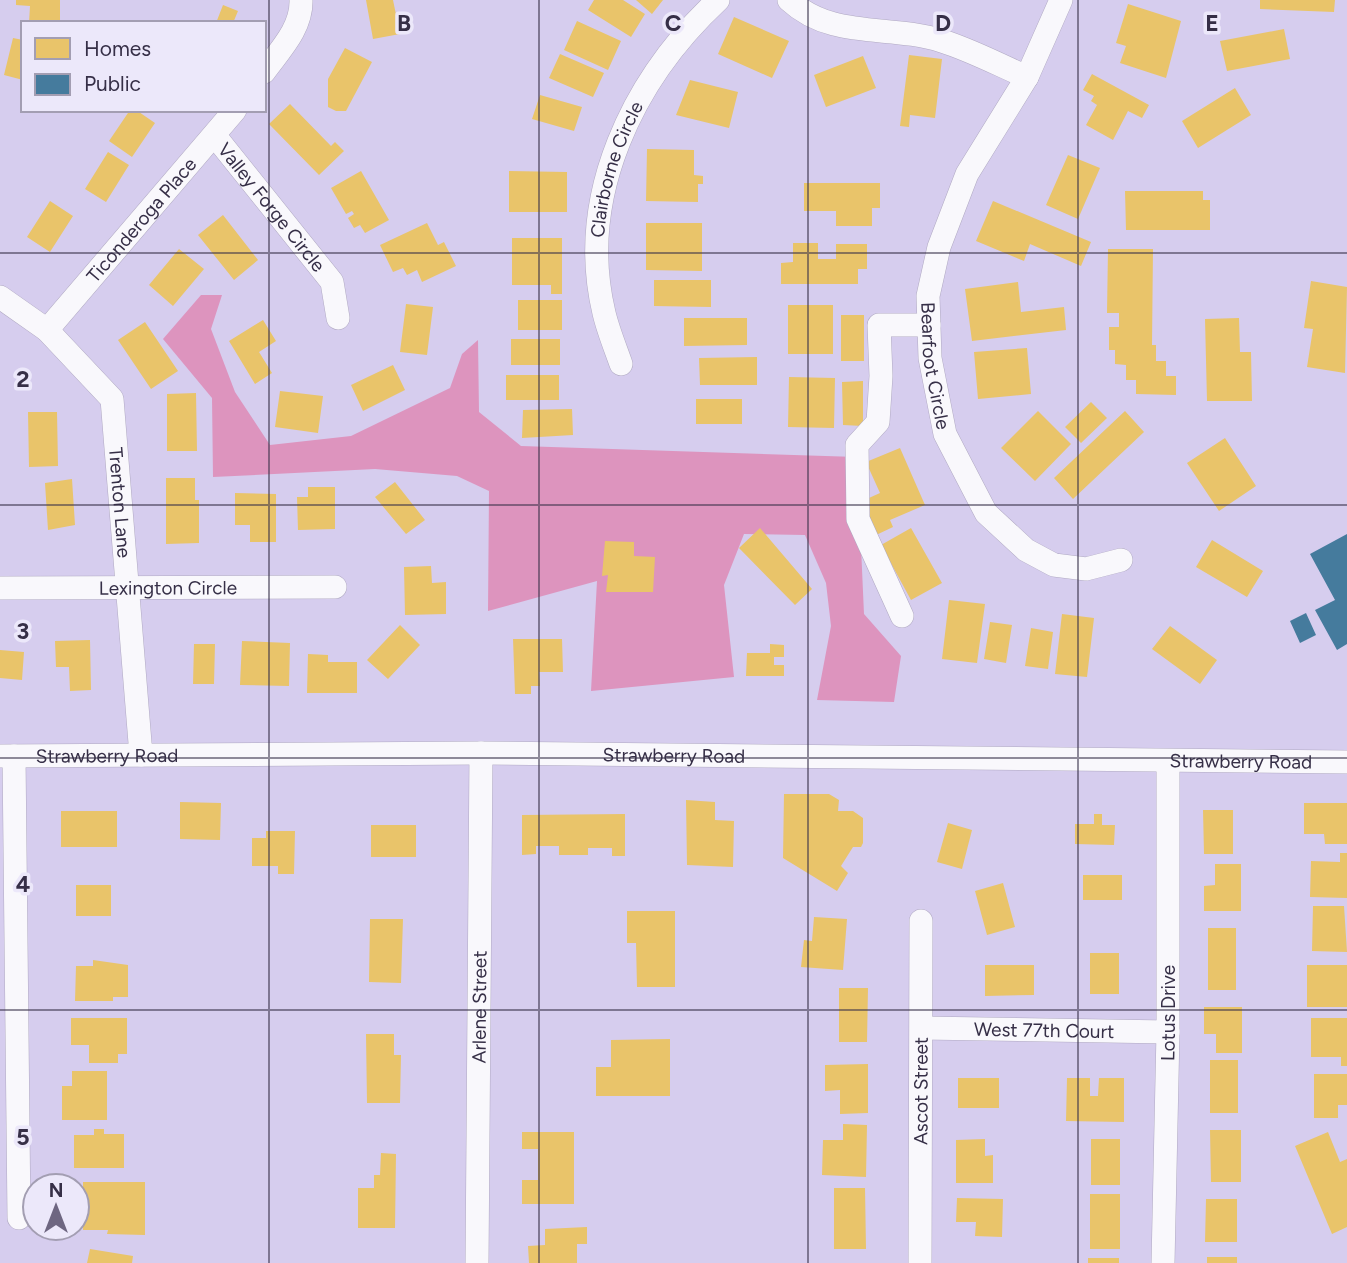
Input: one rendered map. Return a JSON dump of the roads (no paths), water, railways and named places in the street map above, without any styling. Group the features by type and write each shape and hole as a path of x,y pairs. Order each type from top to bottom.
{"street":[{"path":"266,69 292,35 302,9 301,0"},
{"name":"Clairborne Circle","path":"621,364 604,314 599,280 598,232 602,190 620,136 648,83 684,31 718,0"},
{"path":"789,0 800,11 838,27 905,31 943,41 1027,77"},
{"name":"Bearfoot Circle","path":"1061,0 1027,77 967,174 939,247 928,296 930,358 945,434 986,513 1026,551 1054,565 1086,569 1121,560"},
{"name":"Ticonderoga Place","path":"47,330 233,112"},
{"name":"Valley Forge Circle","path":"215,136 332,282 338,318"},
{"name":"Trenton Lane","path":"0,297 47,330 112,399 125,586 141,755"},
{"path":"902,616 858,519 857,446 878,422 881,376 879,325 929,325"},
{"name":"Lexington Circle","path":"0,588 335,587"},
{"name":"Strawberry Road","path":"7,756 481,753 1347,762"},
{"name":"Arlene Street","path":"477,1263 481,753"},
{"path":"7,756 19,1218"},
{"name":"Lotus Drive","path":"1163,1263 1168,1032 1168,762"},
{"name":"Ascot Street","path":"920,1263 921,921"},
{"name":"West 77th Court","path":"922,1028 1168,1032"}]}
